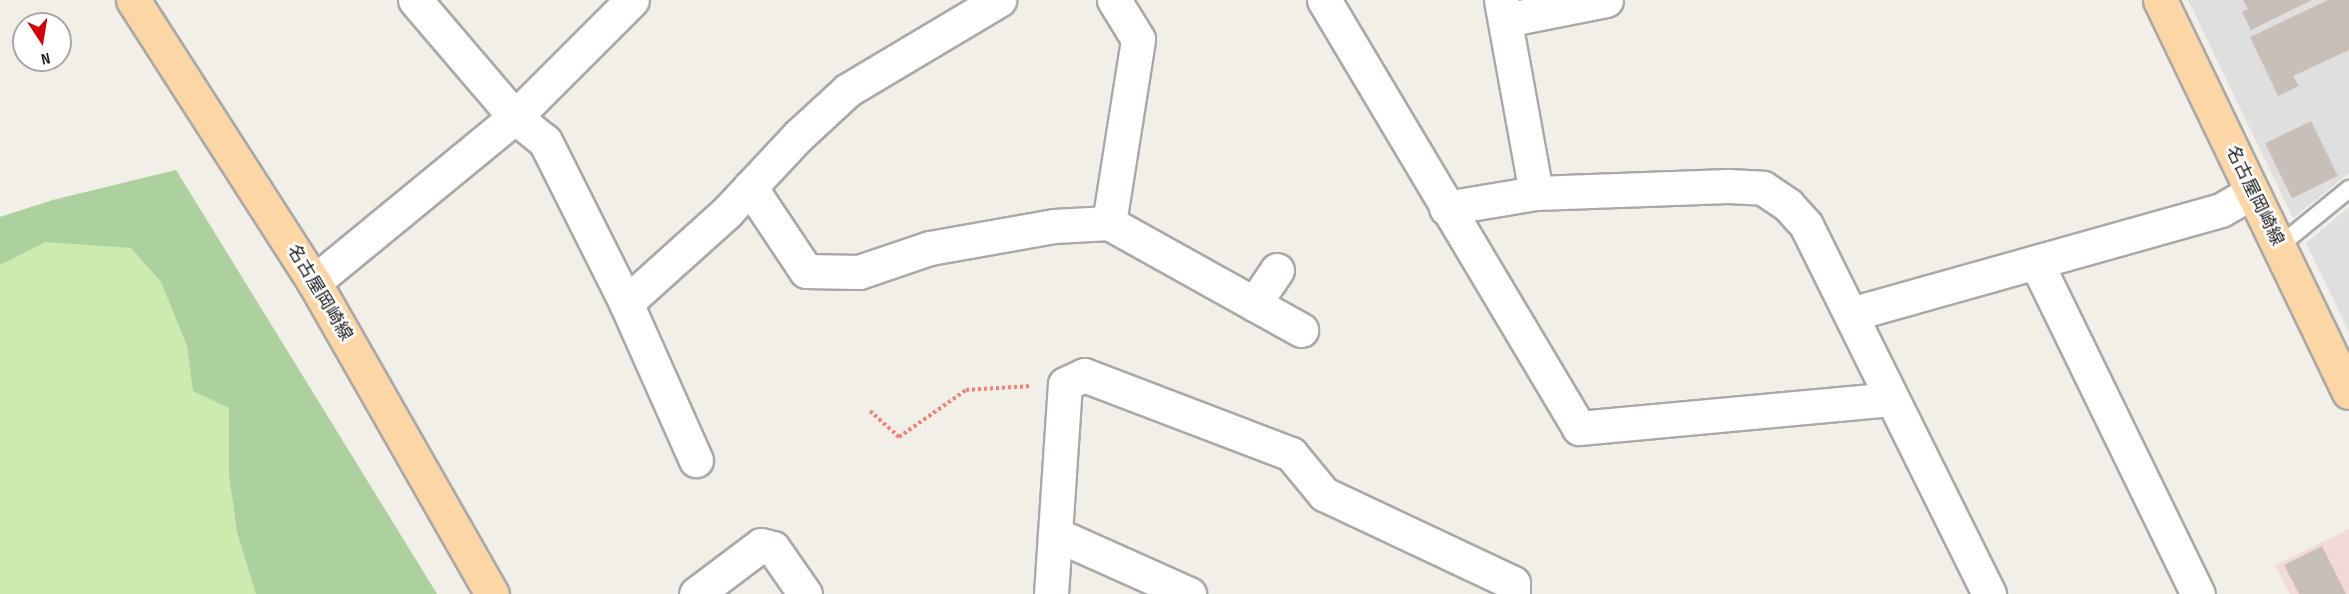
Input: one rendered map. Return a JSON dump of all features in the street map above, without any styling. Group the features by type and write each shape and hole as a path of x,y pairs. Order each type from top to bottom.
{"main road":[{"name":"名古屋岡崎線","path":"133,0 314,282 492,594"},
{"name":"名古屋岡崎線","path":"2160,0 2349,392"}],"street":[{"path":"415,0 515,117 545,141 626,303 696,460"},
{"path":"314,282 515,117 632,0"},
{"path":"626,303 726,213 798,136 848,90 999,0"},
{"path":"1109,223 1138,39 1114,0"},
{"path":"1324,0 1579,428 1891,399"},
{"path":"1536,193 1503,10 1606,0"},
{"path":"1446,208 1536,193 1728,186 1763,188 1788,205 1806,225 1989,594"},
{"path":"750,187 806,271 859,272 930,248 1054,226 1109,223 1301,330"},
{"path":"1851,314 2221,210 2252,192"},
{"path":"2036,262 2198,594"},
{"path":"1254,304 1277,270"},
{"path":"1051,594 1065,384 1084,375 1291,454 1324,494 1513,583 1513,594"},
{"path":"1055,534 1189,594"},
{"path":"696,594 761,546 772,548 805,594"}],"lane":[{"path":"2278,247 2349,189"}],"path":[{"path":"870,411 899,437 966,390 1065,384"}],"shaded area":[{"path":"2188,0 2349,0 2349,173 2293,218"},
{"path":"2349,207 2349,332 2306,243"},
{"path":"2349,529 2349,594 2290,594 2275,565"}],"green space":[{"path":"176,170 437,594 0,594 0,217 53,200"},
{"path":"176,170 437,594 256,594 237,532 229,475 229,408 193,391 187,346 161,282 131,248 45,242 0,265 0,217 53,200"}],"building":[{"path":"2243,0 2312,0 2251,30 2242,12 2248,9"},
{"path":"2328,0 2349,0 2349,50 2293,76 2299,86 2278,96 2250,37"},
{"path":"2311,121 2338,176 2292,198 2265,143"},
{"path":"2322,546 2346,594 2299,594 2284,565"}]}
